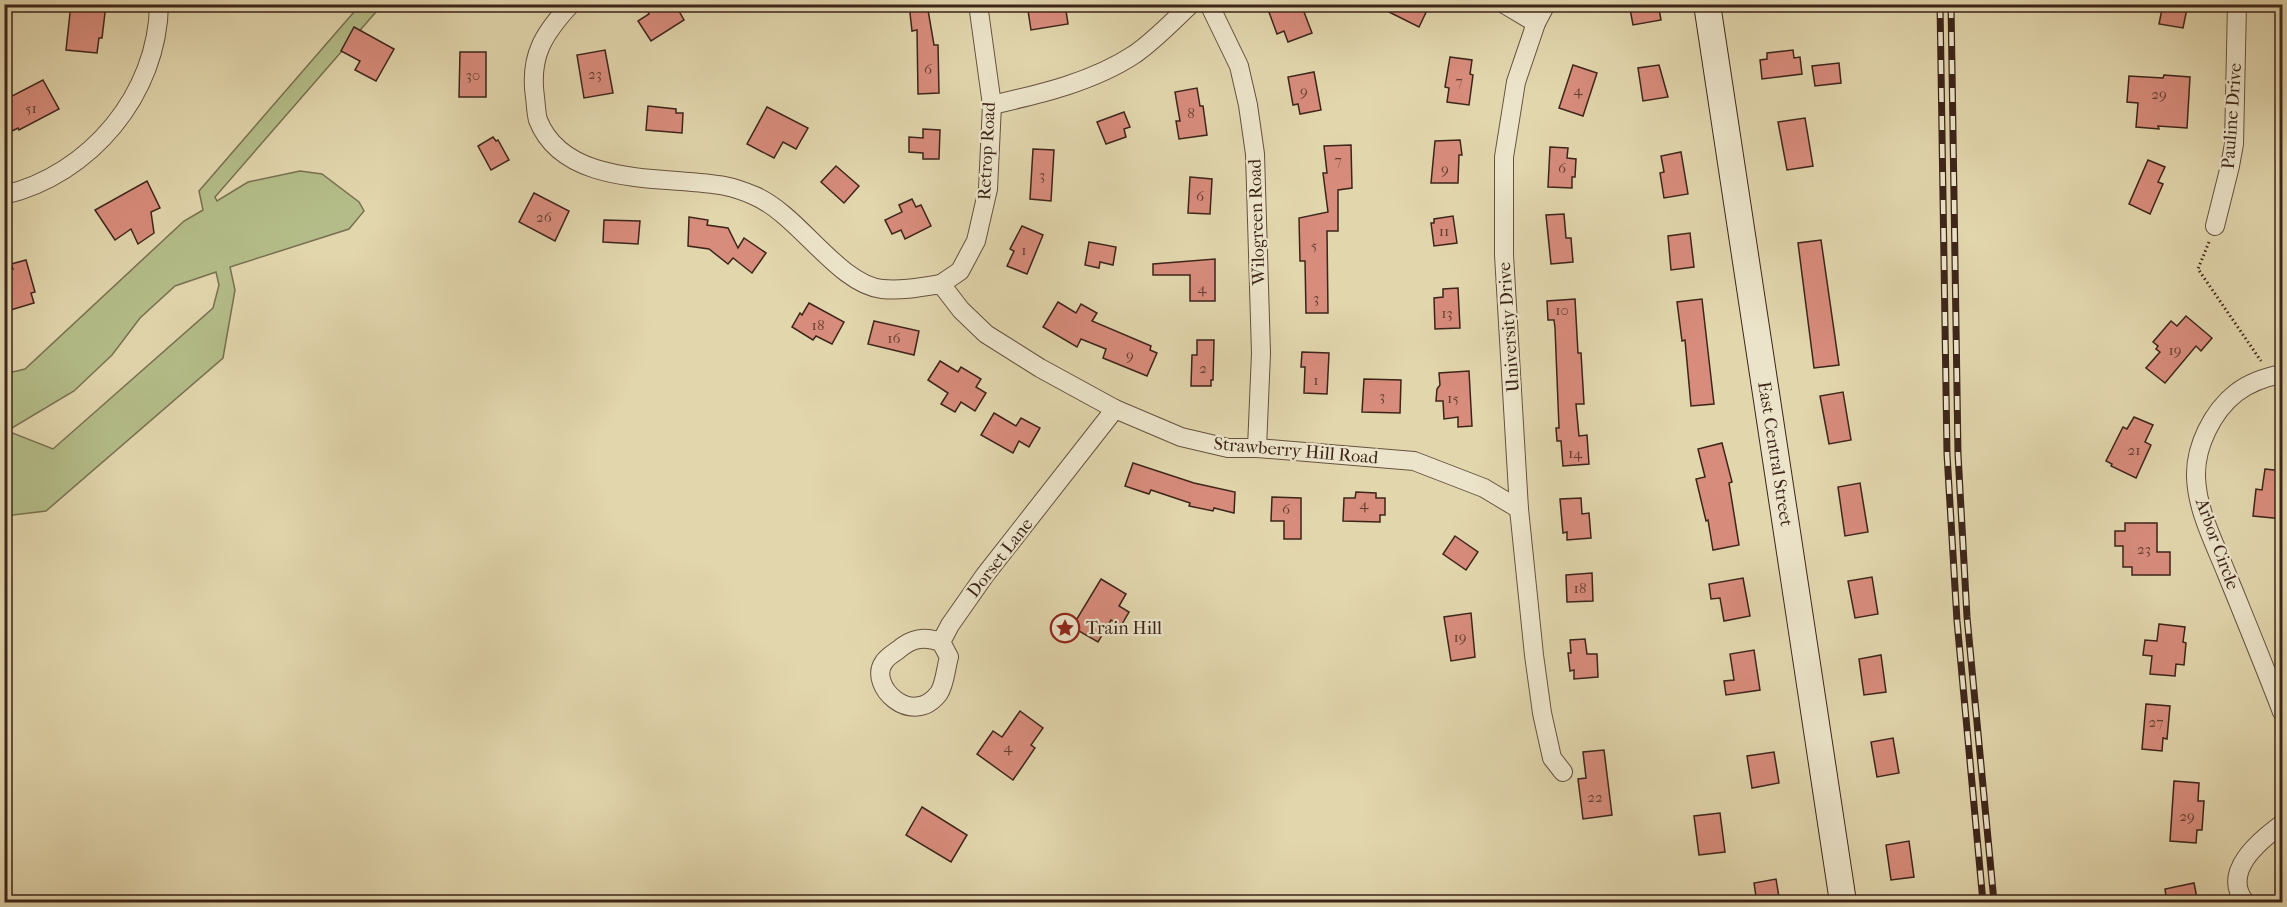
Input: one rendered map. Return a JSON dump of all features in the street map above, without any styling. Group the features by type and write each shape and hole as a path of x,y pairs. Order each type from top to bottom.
{"main road":[{"name":"East Central Street","path":"1707,4 1843,903"}],"street":[{"path":"4,195 38,184 61,172 88,152 118,121 142,80 151,56 159,4"},
{"path":"571,4 550,26 537,52 534,87 538,119 552,143 572,159 591,168 618,175 727,186 757,197 780,210 838,264 860,281 880,289 907,289 941,284"},
{"name":"Retrop Road","path":"941,284 960,271 976,241 988,189 992,105 978,4"},
{"path":"992,105 1055,91 1135,54 1191,4"},
{"name":"Wilogreen Road","path":"1209,4 1239,66 1248,105 1255,154 1261,354 1257,448"},
{"path":"1504,4 1536,23"},
{"name":"University Drive","path":"1546,4 1536,23 1516,82 1504,157 1504,255 1519,509 1534,655 1542,713 1552,759 1563,772"},
{"name":"Pauline Drive","path":"2215,226 2234,144 2237,4"},
{"name":"Strawberry Hill Road","path":"941,284 961,310 986,334 1040,368 1115,409 1181,437 1228,448 1257,448 1414,461 1484,488 1519,509"},
{"name":"Arbor Circle","path":"2278,375 2252,383 2236,393 2222,407 2202,441 2196,461 2196,478 2204,516 2283,712"},
{"name":"Dorset Lane","path":"941,642 950,625 985,575 1115,409"},
{"path":"927,638 941,642 949,657 940,692 927,704 913,707 900,704 889,695 880,676 883,663 908,641 927,638"},
{"path":"2245,903 2240,897 2236,883 2239,870 2256,845 2283,824"}],"path":[{"path":"2215,226 2198,269 2259,360 2278,375"}],"green space":[{"path":"360,5 382,5 215,197 217,201 248,182 300,171 322,174 359,202 364,211 349,229 230,267 235,290 223,358 46,511 5,516 5,430 53,449 213,308 219,285 216,272 175,286 140,318 112,355 74,391 12,428 5,428 4,374 25,369 184,221 203,210 199,191"}],"building":[{"path":"71,4 106,4 102,38 99,38 97,53 66,50"},
{"path":"658,4 675,4 684,20 651,41 638,21 649,14 647,10"},
{"path":"909,4 927,4 934,45 938,45 939,93 918,94 917,30 912,31"},
{"path":"1027,4 1065,4 1068,24 1031,30"},
{"path":"1266,4 1301,4 1312,33 1288,42 1284,31 1277,34"},
{"path":"1373,4 1430,4 1419,27"},
{"path":"1629,4 1658,4 1661,20 1633,25"},
{"path":"2163,4 2188,4 2183,28 2159,24"},
{"path":"354,27 394,49 376,81 355,70 360,61 341,51"},
{"path":"605,50 613,93 584,98 577,55"},
{"path":"1793,50 1794,58 1800,57 1802,74 1762,79 1760,60 1767,59 1767,53"},
{"path":"460,52 486,52 486,97 459,97"},
{"path":"1450,57 1472,60 1470,74 1473,75 1469,105 1447,102 1449,88 1445,87"},
{"path":"1839,63 1841,83 1815,86 1812,66"},
{"path":"1573,65 1597,73 1583,116 1559,108"},
{"path":"1659,65 1668,97 1643,101 1638,68"},
{"path":"1314,72 1321,110 1300,114 1298,104 1293,105 1288,77"},
{"path":"2164,75 2190,77 2187,128 2136,127 2138,103 2127,102 2129,76 2163,78"},
{"path":"43,80 59,109 19,130 18,128 4,135 4,106 12,102 10,97"},
{"path":"1197,88 1200,106 1203,106 1207,135 1179,139 1176,121 1180,121 1175,92"},
{"path":"648,106 676,109 676,113 683,113 682,133 646,130"},
{"path":"767,107 808,128 796,149 783,142 774,158 747,144"},
{"path":"1124,112 1130,127 1124,129 1126,137 1106,144 1097,122"},
{"path":"1805,118 1813,166 1787,170 1778,122"},
{"path":"923,129 940,130 939,159 923,159 923,153 909,152 909,137 923,138"},
{"path":"493,137 496,141 498,140 509,160 491,170 478,146"},
{"path":"1460,140 1462,155 1459,155 1458,183 1431,183 1435,141"},
{"path":"1351,145 1352,188 1338,190 1338,231 1327,231 1328,313 1306,313 1305,261 1300,261 1299,218 1328,212 1323,173 1327,173 1324,146"},
{"path":"1550,147 1568,148 1567,158 1576,159 1572,188 1548,187"},
{"path":"1033,149 1054,150 1051,201 1030,199"},
{"path":"1681,152 1688,194 1664,198 1660,173 1664,172 1661,156"},
{"path":"2148,160 2165,167 2158,182 2163,184 2150,214 2129,204"},
{"path":"836,166 859,186 844,203 821,182"},
{"path":"1190,177 1212,179 1210,214 1188,213"},
{"path":"147,181 160,208 151,212 154,233 138,244 131,229 115,240 95,210"},
{"path":"534,193 569,211 555,241 519,222"},
{"path":"912,199 916,207 921,205 931,226 905,239 901,230 892,234 885,220 902,212 899,205"},
{"path":"1564,214 1566,238 1571,238 1573,262 1551,264 1546,215"},
{"path":"1453,216 1457,243 1434,246 1431,223 1434,223 1434,219"},
{"path":"689,217 708,220 707,225 728,228 738,248 744,238 766,253 752,273 733,258 728,264 709,249 688,246"},
{"path":"604,220 640,221 638,244 603,242"},
{"path":"1022,226 1043,235 1027,274 1007,266 1014,251 1010,249"},
{"path":"1690,233 1694,267 1671,270 1668,236"},
{"path":"1821,240 1839,365 1814,368 1798,243"},
{"path":"1089,242 1116,247 1113,265 1100,262 1099,268 1085,265"},
{"path":"1215,259 1215,301 1190,301 1190,275 1153,275 1153,264"},
{"path":"26,260 35,292 31,293 34,303 4,312 4,272 13,269 11,264"},
{"path":"1458,288 1460,328 1435,329 1434,298 1443,297 1443,289"},
{"path":"1575,299 1584,404 1576,404 1579,436 1587,435 1589,464 1563,466 1561,441 1557,441 1556,428 1559,428 1555,328 1554,320 1548,320 1547,301"},
{"path":"1702,299 1714,404 1691,406 1685,340 1682,341 1677,302"},
{"path":"1058,302 1076,313 1081,304 1097,313 1092,321 1151,346 1150,350 1157,353 1147,376 1103,358 1106,349 1081,339 1077,347 1043,327"},
{"path":"809,303 844,322 832,344 816,336 813,340 792,327"},
{"path":"2186,316 2212,338 2201,351 2196,346 2165,383 2146,368 2160,352 2156,349 2158,346 2153,342 2171,321 2177,326"},
{"path":"874,321 919,331 914,355 868,344"},
{"path":"1197,340 1214,340 1211,386 1191,386 1192,355 1197,355"},
{"path":"1302,352 1329,353 1327,394 1304,393 1305,367 1301,367"},
{"path":"940,361 958,372 961,367 981,379 976,387 986,393 975,411 961,402 955,412 941,404 948,393 928,380"},
{"path":"1469,371 1472,426 1458,427 1458,417 1444,419 1443,401 1436,401 1437,389 1440,385 1439,373"},
{"path":"1364,379 1401,380 1400,413 1362,412"},
{"path":"1843,392 1851,440 1829,444 1820,396"},
{"path":"994,413 1016,426 1021,418 1040,428 1029,447 1019,441 1013,453 981,435"},
{"path":"2134,417 2153,425 2145,442 2151,445 2136,478 2111,466 2112,464 2106,461 2123,427 2127,429"},
{"path":"1722,443 1732,482 1729,483 1739,545 1713,550 1708,520 1706,521 1696,479 1705,477 1698,449"},
{"path":"1133,463 1194,483 1235,492 1234,513 1214,508 1213,511 1189,506 1190,503 1151,490 1149,494 1125,486"},
{"path":"2265,469 2283,471 2283,519 2253,516 2256,489 2262,490"},
{"path":"1860,483 1868,532 1845,536 1838,487"},
{"path":"1356,492 1376,493 1376,498 1385,498 1385,515 1380,515 1380,522 1343,521 1344,498 1355,498"},
{"path":"1272,497 1301,498 1301,539 1284,539 1284,521 1271,521"},
{"path":"1581,498 1582,514 1589,513 1591,538 1567,540 1567,532 1563,533 1560,499"},
{"path":"2125,523 2157,523 2157,552 2170,552 2170,575 2132,575 2132,567 2123,567 2123,546 2115,546 2115,531 2125,531"},
{"path":"1455,536 1478,552 1466,570 1443,554"},
{"path":"1592,573 1593,601 1567,602 1566,575"},
{"path":"1872,577 1878,614 1855,618 1848,581"},
{"path":"1743,578 1750,616 1724,621 1720,598 1711,599 1709,584"},
{"path":"1101,579 1126,594 1119,606 1129,612 1121,626 1111,620 1098,642 1072,627"},
{"path":"1471,613 1475,657 1451,661 1444,617"},
{"path":"2159,624 2185,627 2184,665 2176,664 2175,676 2150,674 2152,656 2143,655 2145,640 2157,641"},
{"path":"1585,639 1587,654 1597,654 1598,677 1574,679 1574,670 1570,671 1568,653 1571,653 1570,640"},
{"path":"1754,650 1760,690 1726,695 1724,681 1734,680 1730,654"},
{"path":"1881,655 1886,692 1864,695 1859,659"},
{"path":"2146,704 2170,706 2167,739 2163,738 2162,751 2142,749"},
{"path":"1020,711 1043,728 1031,745 1035,748 1013,780 977,754 993,731 1002,737"},
{"path":"1893,738 1899,773 1877,777 1871,742"},
{"path":"1604,750 1612,815 1583,819 1578,779 1586,778 1583,752"},
{"path":"1774,752 1779,783 1752,788 1747,756"},
{"path":"2174,781 2199,783 2198,801 2204,801 2202,830 2197,830 2196,843 2170,841"},
{"path":"922,807 967,835 951,862 906,835"},
{"path":"1720,813 1725,852 1699,855 1694,816"},
{"path":"1909,841 1914,877 1891,880 1886,845"},
{"path":"1776,879 1780,903 1757,903 1754,883"},
{"path":"2194,883 2198,903 2167,903 2165,889"}],"railway":[{"path":"1940,4 1947,454 1957,621 1983,902"},
{"path":"1951,4 1958,454 1967,617 1994,902"}],"place":[{"name":"Train Hill","path":"1065,628"}]}
